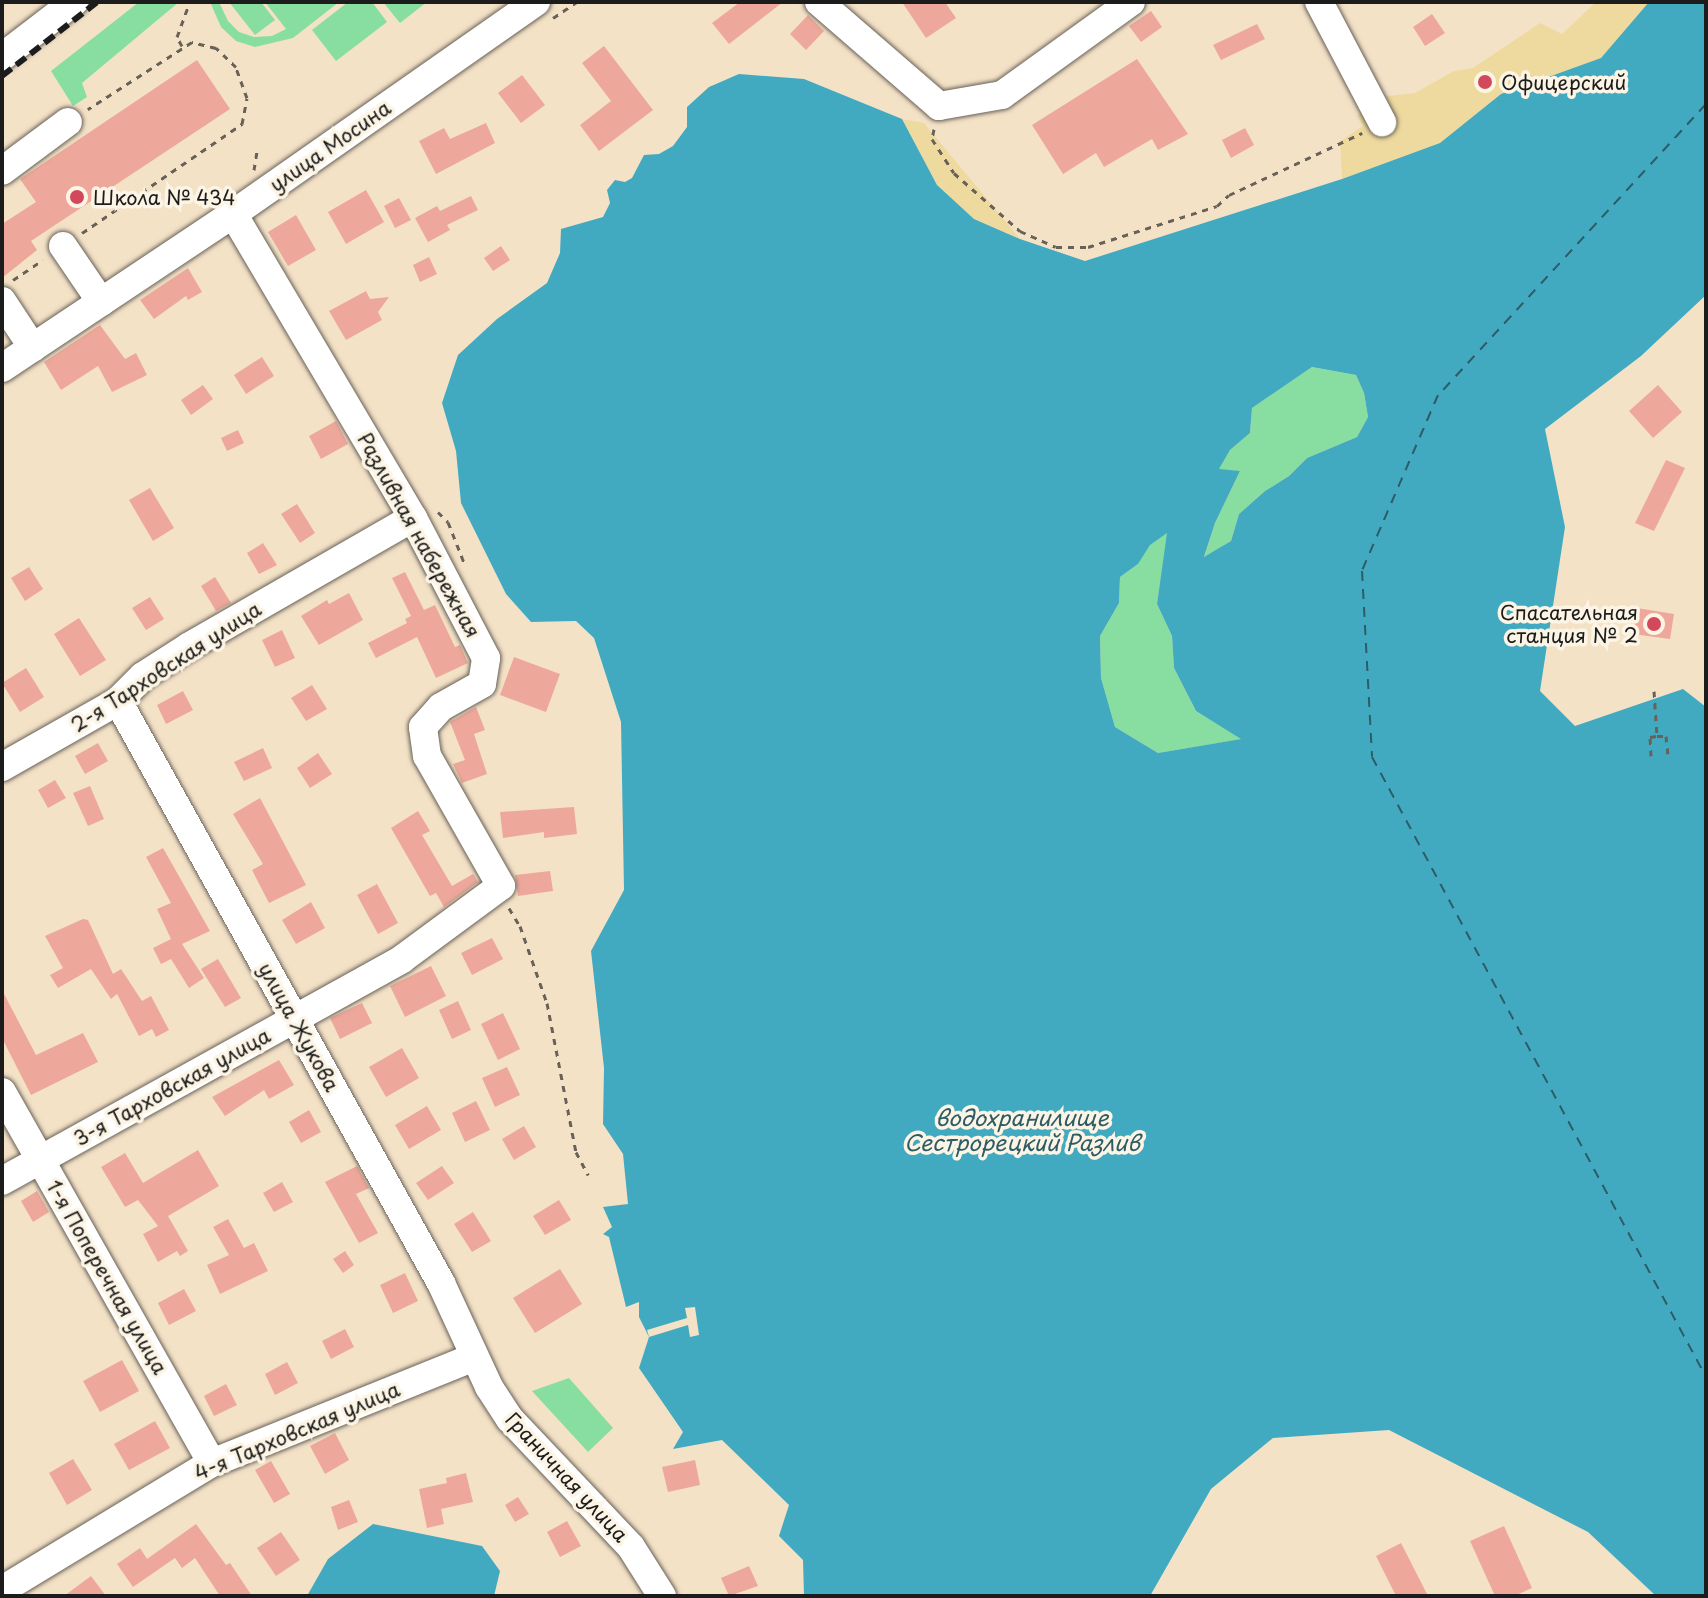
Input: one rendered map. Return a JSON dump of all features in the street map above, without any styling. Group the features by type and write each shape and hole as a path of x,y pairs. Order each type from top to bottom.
{"street":[{"path":"2,57 74,2"},
{"path":"822,3 939,106 1002,95 1131,2"},
{"path":"1319,2 1382,122"},
{"name":"улица Мосина","path":"2,368 233,214 530,4"},
{"path":"2,171 68,122"},
{"name":"Разливная набережная","path":"233,214 413,518 486,658 482,684 441,707 423,727 427,756 501,886"},
{"path":"63,246 101,302"},
{"path":"2,301 33,348"},
{"name":"2-я Тарховская улица","path":"2,767 118,701 143,676 190,646 413,518"},
{"name":"улица Жукова","path":"118,701 441,1283 474,1357"},
{"name":"3-я Тарховская улица","path":"2,1181 402,959 501,886"},
{"name":"1-я Поперечная улица","path":"2,1092 212,1463"},
{"name":"4-я Тарховская улица","path":"2,1590 212,1463 474,1357"},
{"name":"Граничная улица","path":"474,1357 510,1419 631,1547 662,1596"}],"path":[{"path":"183,48 177,37 190,2"},
{"path":"2,288 242,124 247,98 236,67 216,48 192,42 68,122"},
{"path":"939,106 932,139 954,173 1020,231 1056,247 1088,247 1217,206 1229,195 1328,151 1382,122"},
{"path":"1654,691 1657,736"},
{"path":"1651,756 1650,737 1657,736 1666,736 1668,756"},
{"path":"501,886 520,926 547,1003 576,1152 588,1175"}],"green space":[{"path":"139,2 179,2 82,83 87,97 73,106 51,71"},
{"path":"210,2 219,2 228,21 239,32 254,37 272,36 286,29 265,2 339,2 293,38 255,47 236,41 221,27"},
{"path":"229,2 261,2 275,20 255,35"},
{"path":"348,2 372,2 387,22 336,61 312,30"},
{"path":"383,2 427,2 400,23"},
{"path":"1312,367 1356,375 1364,393 1368,417 1357,437 1307,458 1289,476 1265,491 1239,514 1231,541 1204,558 1215,523 1240,471 1218,470 1230,450 1250,433 1252,408"},
{"path":"1168,532 1157,604 1172,636 1174,668 1196,711 1242,739 1158,753 1115,727 1101,678 1100,636 1119,603 1120,577 1138,564 1149,545"},
{"path":"569,1378 613,1428 588,1452 532,1391"}],"sand":[{"name":"Офицерский","path":"1596,2 1649,2 1601,58 1501,94 1440,143 1342,179 1340,141 1363,126 1357,116 1380,97 1415,93 1454,71 1473,68 1540,23 1562,34"},
{"path":"902,119 924,123 1020,239 974,219 937,185"}],"water":[{"name":"водохранилище Сестрорецкий Разлив","path":"1649,2 1706,2 1706,295 1641,356 1545,429 1565,527 1540,691 1575,726 1683,689 1706,707 1706,1596 1656,1596 1588,1532 1389,1430 1273,1438 1211,1489 1150,1596 804,1596 803,1560 779,1536 789,1505 722,1440 673,1449 683,1432 639,1368 649,1337 639,1317 639,1302 626,1307 609,1237 603,1234 612,1227 603,1207 628,1204 623,1154 603,1124 604,1068 591,951 624,890 621,722 594,638 576,621 531,622 506,594 461,503 456,451 442,403 458,355 497,319 547,283 560,253 561,229 603,217 610,203 607,190 615,180 625,182 632,178 644,155 659,154 673,146 687,127 687,107 709,87 739,74 804,79 902,119 937,185 974,219 1020,239 1085,261 1342,179 1440,143 1501,94 1601,58","holes":["1312,367 1356,375 1364,393 1368,417 1357,437 1307,458 1289,476 1265,491 1239,514 1231,541 1204,557 1215,523 1240,471 1219,469 1230,450 1250,433 1252,408","1167,533 1157,604 1172,636 1174,668 1196,711 1241,739 1158,753 1115,727 1101,678 1100,636 1119,603 1120,577 1138,564 1150,545"]},
{"path":"373,1524 482,1546 500,1571 494,1596 307,1596 328,1559"}],"pier":[{"path":"695,1307 699,1335 690,1337 688,1325 649,1337 647,1330 687,1318 685,1308"}],"building":[{"path":"740,2 783,2 729,44 712,23"},
{"path":"902,2 945,2 956,18 926,38"},
{"path":"1151,11 1162,27 1141,42 1129,26"},
{"path":"1432,14 1445,33 1425,46 1413,27"},
{"path":"808,15 824,31 806,50 790,34"},
{"path":"1257,24 1265,39 1221,60 1213,45"},
{"path":"604,46 653,110 599,151 580,125 611,101 582,63"},
{"path":"1137,59 1188,134 1158,150 1152,139 1104,167 1096,153 1063,174 1032,125"},
{"path":"197,60 230,109 31,241 37,250 2,278 2,224 36,202 20,179"},
{"path":"522,75 545,105 521,123 498,93"},
{"path":"486,123 495,143 436,174 419,141 444,128 450,139"},
{"path":"1245,128 1254,145 1231,158 1222,140"},
{"path":"366,190 384,222 346,244 328,212"},
{"path":"471,196 478,210 447,225 450,230 428,242 415,218 437,206 440,211"},
{"path":"399,198 411,220 395,228 384,206"},
{"path":"296,215 316,250 288,266 268,232"},
{"path":"501,246 510,260 493,271 484,258"},
{"path":"429,257 437,274 420,282 413,265"},
{"path":"188,268 202,292 188,300 186,296 154,319 140,300"},
{"path":"366,291 370,299 389,297 378,312 382,320 346,340 329,311"},
{"path":"100,325 125,359 136,353 147,375 112,392 98,366 61,390 44,362"},
{"path":"262,357 274,376 246,394 234,375"},
{"path":"203,385 213,399 191,415 181,400"},
{"path":"1658,385 1682,412 1653,438 1629,411"},
{"path":"336,421 348,444 321,459 309,436"},
{"path":"238,430 244,443 227,451 221,438"},
{"path":"1666,460 1685,468 1654,531 1635,523"},
{"path":"150,488 174,528 153,541 129,500"},
{"path":"297,504 315,533 300,543 281,514"},
{"path":"263,543 277,565 259,574 247,553"},
{"path":"29,567 43,589 25,601 11,578"},
{"path":"405,572 424,610 435,605 455,647 460,645 468,663 436,678 417,637 376,658 368,643 407,623 405,619 411,616 392,578"},
{"path":"215,577 231,603 216,611 201,586"},
{"path":"349,593 363,620 319,645 301,616 327,600 329,604"},
{"path":"150,597 164,619 146,630 132,608"},
{"name":"Спасательная станция № 2","path":"1637,608 1674,614 1670,639 1633,634"},
{"path":"79,618 106,660 80,676 54,634"},
{"path":"282,630 295,658 275,667 262,640"},
{"path":"514,657 560,674 546,712 500,695"},
{"path":"26,668 44,697 20,712 2,683"},
{"path":"312,685 327,709 306,721 291,698"},
{"path":"183,691 193,710 166,724 157,705"},
{"path":"476,707 485,730 474,734 487,774 462,783 453,764 465,760 450,722"},
{"path":"98,743 108,761 85,774 75,756"},
{"path":"263,748 272,768 244,781 234,762"},
{"path":"318,753 332,774 310,788 297,768"},
{"path":"55,780 66,798 48,808 38,790"},
{"path":"90,786 104,819 88,826 73,793"},
{"path":"260,798 306,885 269,903 252,870 263,864 233,814"},
{"path":"574,807 577,834 544,838 544,832 503,838 500,812"},
{"path":"418,811 430,831 422,835 452,886 473,874 478,882 444,907 436,893 430,896 391,828"},
{"path":"163,848 210,931 182,944 204,978 189,988 171,959 161,964 153,948 171,939 157,909 171,903 146,857"},
{"path":"550,871 553,891 518,896 515,875"},
{"path":"377,884 398,923 378,934 357,895"},
{"path":"311,902 325,928 296,944 282,920"},
{"path":"83,919 88,920 113,974 121,969 142,1001 151,996 169,1030 156,1037 152,1029 139,1036 117,994 111,999 91,969 58,988 50,975 63,968 45,936"},
{"path":"492,938 503,959 472,975 461,953"},
{"path":"218,959 241,998 225,1007 201,969"},
{"path":"431,966 446,996 405,1017 390,986"},
{"path":"2,990 36,1055 83,1033 98,1062 31,1095 2,1038"},
{"path":"458,1001 471,1030 452,1039 439,1010"},
{"path":"362,1003 372,1023 340,1039 330,1018"},
{"path":"503,1013 520,1049 498,1060 481,1024"},
{"path":"402,1048 419,1078 386,1097 369,1067"},
{"path":"279,1060 294,1085 269,1099 264,1090 225,1116 212,1097"},
{"path":"507,1067 520,1095 495,1107 482,1078"},
{"path":"476,1101 490,1130 465,1142 452,1113"},
{"path":"427,1106 441,1130 409,1149 395,1125"},
{"path":"309,1110 321,1132 301,1143 289,1122"},
{"path":"524,1126 536,1147 514,1160 502,1139"},
{"path":"198,1150 219,1186 168,1216 188,1251 180,1256 177,1251 158,1262 143,1234 158,1226 138,1200 125,1207 101,1167 125,1153 143,1183"},
{"path":"357,1166 369,1188 356,1194 378,1233 359,1243 325,1182"},
{"path":"442,1166 454,1183 428,1200 416,1183"},
{"path":"282,1182 293,1202 274,1212 263,1193"},
{"path":"37,1191 49,1212 33,1222 21,1201"},
{"path":"559,1200 571,1220 545,1235 533,1216"},
{"path":"473,1212 491,1241 472,1252 454,1224"},
{"path":"228,1219 244,1248 254,1243 268,1271 220,1294 207,1265 229,1255 213,1227"},
{"path":"345,1251 354,1265 343,1273 333,1259"},
{"path":"560,1269 582,1304 535,1333 513,1298"},
{"path":"405,1273 418,1301 393,1313 380,1285"},
{"path":"184,1289 196,1311 169,1325 158,1303"},
{"path":"345,1329 354,1347 331,1359 322,1341"},
{"path":"122,1360 139,1391 100,1412 83,1381"},
{"path":"287,1362 298,1383 275,1395 265,1374"},
{"path":"226,1384 237,1405 214,1416 204,1396"},
{"path":"155,1421 170,1448 129,1470 114,1444"},
{"path":"335,1433 349,1460 325,1474 310,1446"},
{"path":"73,1459 92,1490 67,1505 49,1473"},
{"path":"695,1460 700,1485 668,1492 662,1467"},
{"path":"271,1461 290,1494 274,1503 255,1470"},
{"path":"466,1473 473,1502 441,1509 444,1524 427,1528 419,1489 447,1483 446,1478"},
{"path":"518,1497 529,1514 515,1522 505,1505"},
{"path":"349,1500 358,1522 338,1530 331,1507"},
{"path":"567,1521 581,1546 560,1557 547,1532"},
{"path":"196,1524 226,1565 230,1563 252,1596 220,1596 195,1558 182,1568 175,1558 133,1587 117,1564 140,1548 147,1559"},
{"path":"1504,1526 1532,1588 1514,1596 1495,1596 1470,1541"},
{"path":"281,1532 300,1560 276,1576 257,1548"},
{"path":"1401,1543 1428,1596 1396,1596 1376,1556"},
{"path":"749,1566 758,1586 729,1596 721,1578"},
{"path":"91,1576 106,1596 64,1596"}],"ferry route":[{"path":"1706,104 1438,395 1362,571 1372,757 1706,1377"}],"railway":[{"path":"2,76 97,2"}],"place":[{"name":"Офицерский","path":"1485,82"},
{"name":"Школа № 434","path":"77,197"},
{"name":"Спасательная станция № 2","path":"1654,624"}]}
